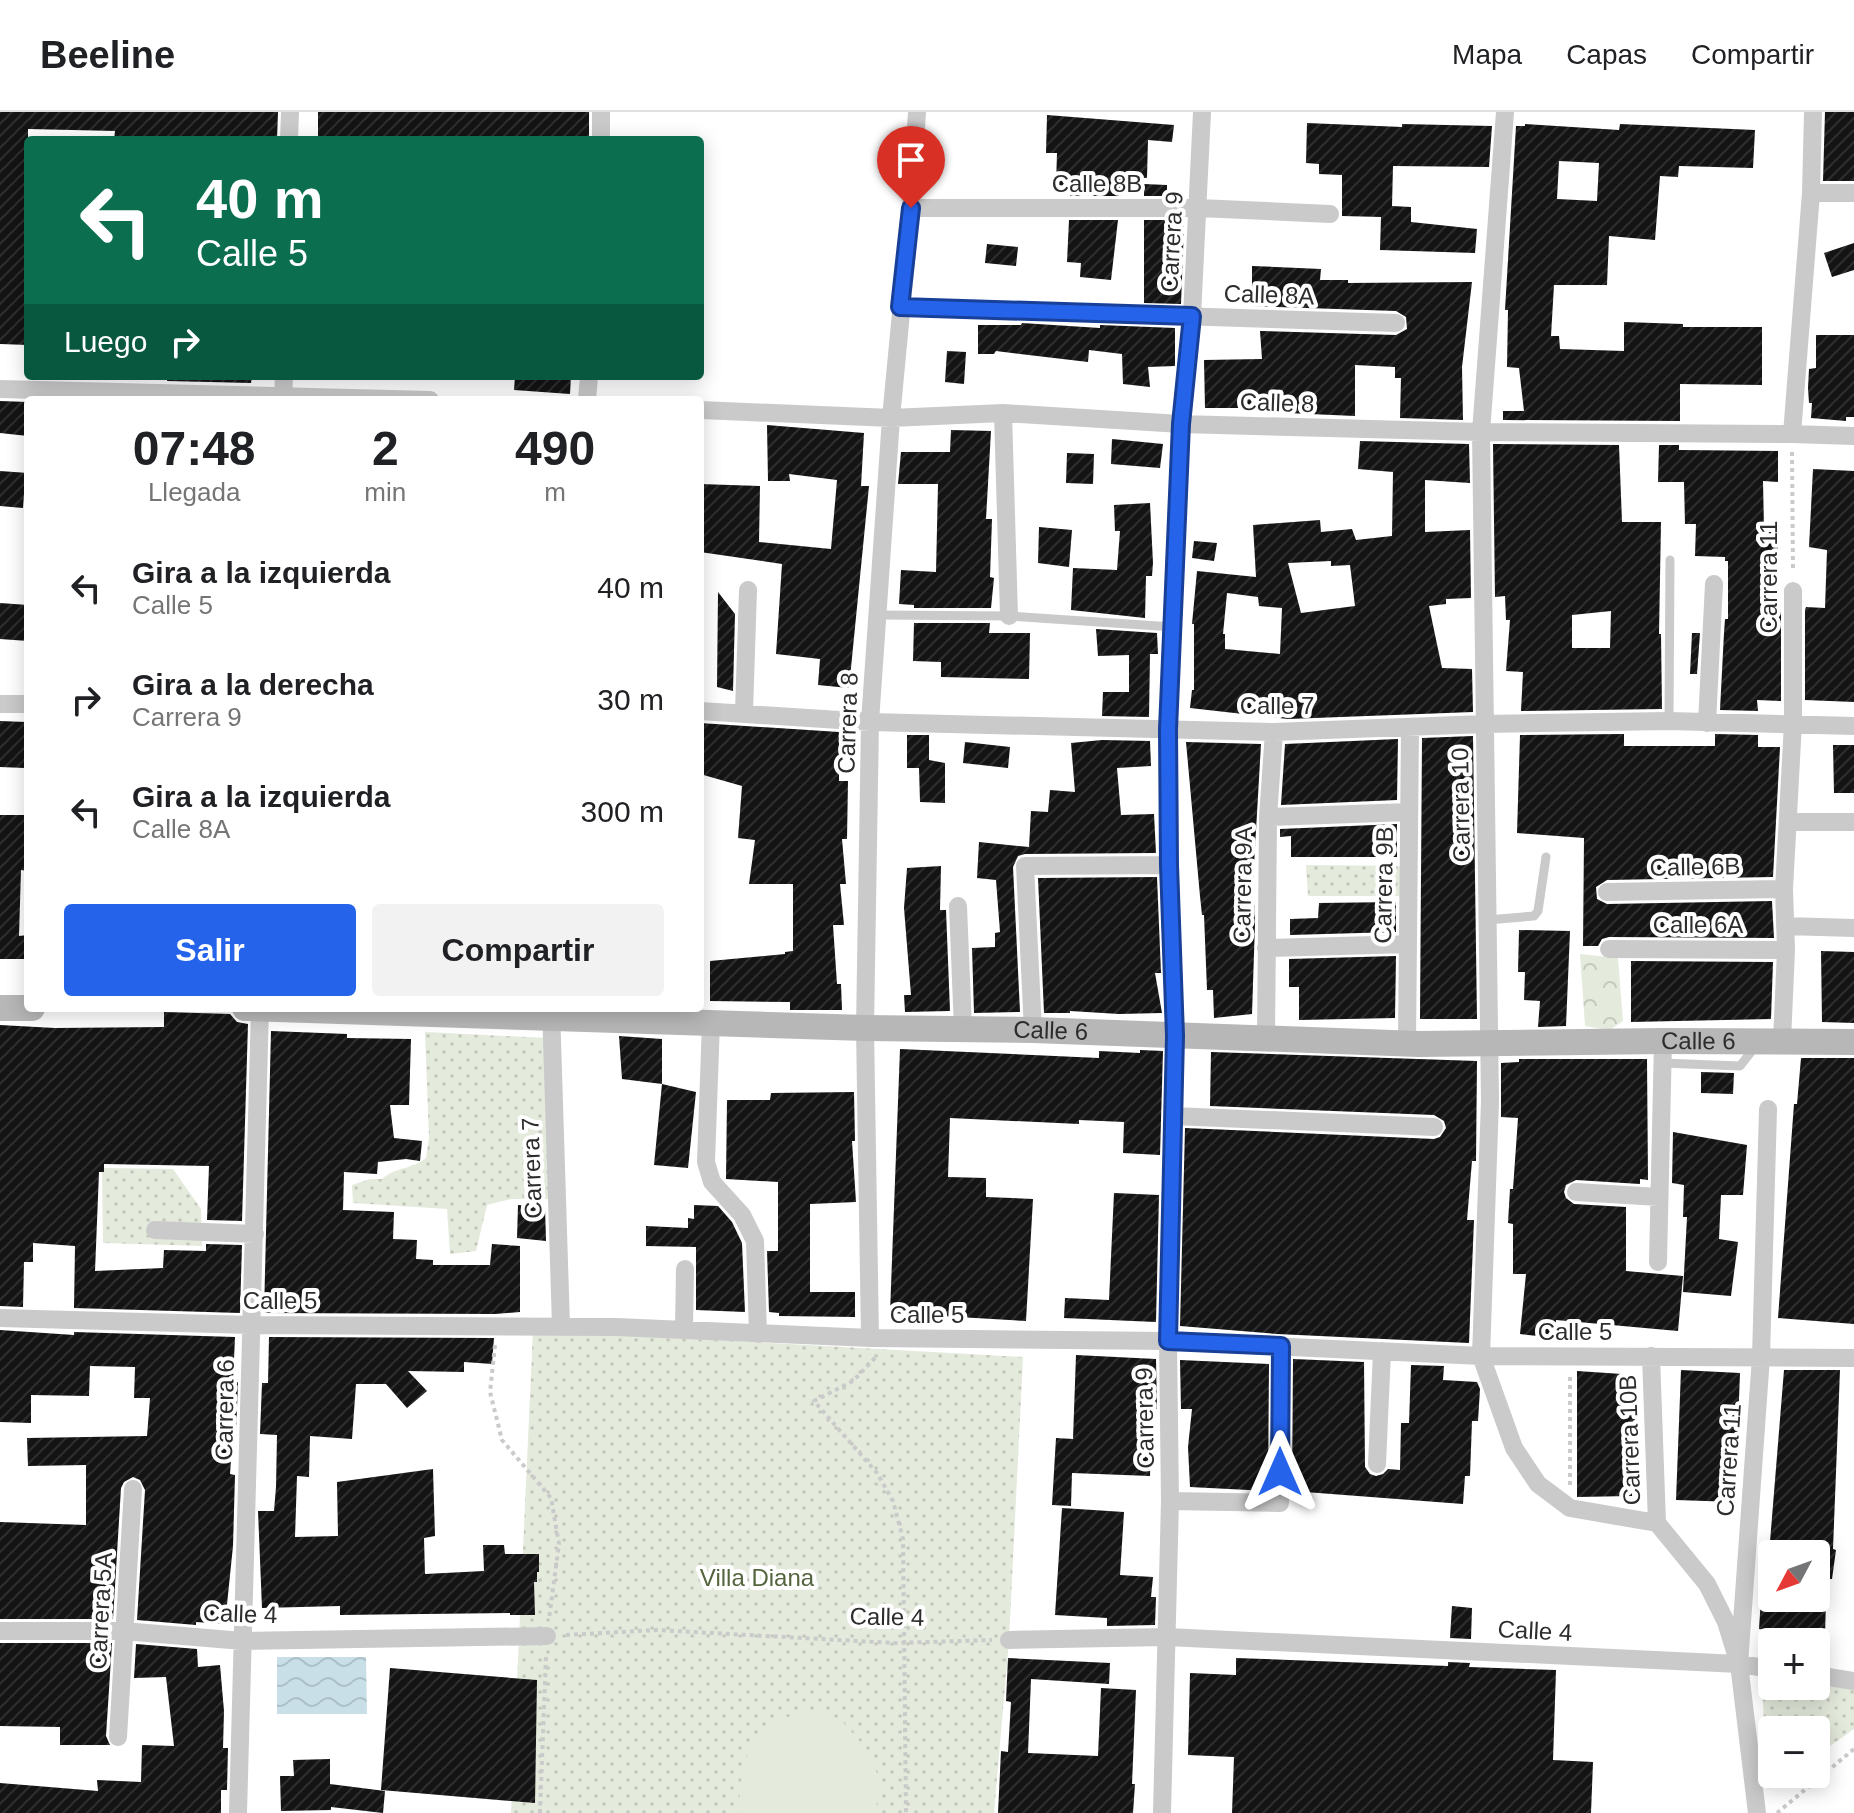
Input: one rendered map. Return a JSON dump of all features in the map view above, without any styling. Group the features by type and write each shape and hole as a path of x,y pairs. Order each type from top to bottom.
{"main road":[{"path":"0,1008 24,1008"},
{"name":"Calle 6","path":"493,1012 865,1028 1033,1030 1663,1052 1771,1041 1854,1042"}],"street":[{"path":"289,136 290,112"},
{"path":"601,112 601,136"},
{"name":"Carrera 8","path":"876,1344 865,1028 870,722 891,418 917,112"},
{"name":"Carrera 9","path":"1162,1813 1170,1501 1168,1341 1175,1036 1168,729 1181,424 1192,316 1202,112"},
{"name":"Carrera 10","path":"1505,112 1481,432 1489,1045 1481,1356 1514,1448 1538,1484 1570,1508"},
{"path":"1792,434 1811,193 1813,112"},
{"path":"1811,193 1854,193"},
{"name":"Calle 8B","path":"911,208 1199,208 1330,214"},
{"name":"Calle 8A","path":"900,307 1396,323"},
{"path":"0,389 283,390 371,396"},
{"name":"Calle 8","path":"704,410 891,418 1003,413 1181,424 1481,432 1854,436"},
{"path":"1003,413 1009,616"},
{"path":"1707,723 1714,584"},
{"path":"744,712 748,590"},
{"name":"Carrera 11","path":"1771,1041 1786,950 1784,889 1793,723 1793,591"},
{"path":"0,704 24,704"},
{"name":"Calle 7","path":"704,711 870,722 1274,732 1669,721 1854,726"},
{"name":"Carrera 9B","path":"1407,1044 1410,727"},
{"name":"Carrera 9A","path":"1266,1039 1268,817 1274,732"},
{"path":"1268,817 1409,812"},
{"path":"1790,822 1854,822"},
{"path":"1033,1030 1025,866 1169,865"},
{"name":"Calle 6B","path":"1607,892 1784,889"},
{"path":"958,906 963,1029"},
{"path":"1785,926 1854,928"},
{"path":"1266,948 1408,944"},
{"name":"Calle 6A","path":"1609,949 1786,950"},
{"name":"Carrera 6","path":"238,1813 260,1012"},
{"name":"Carrera 7","path":"551,1013 561,1326"},
{"path":"711,1022 706,1162 712,1182 742,1215 755,1241 758,1334"},
{"path":"1658,1262 1663,1052"},
{"name":"Carrera 11","path":"1757,1813 1739,1664 1761,1357 1768,1109"},
{"path":"1174,1116 1434,1127"},
{"path":"1576,1192 1659,1197"},
{"path":"155,1230 255,1234"},
{"path":"684,1329 685,1269"},
{"name":"Calle 5","path":"0,1318 251,1325 684,1329 876,1344 1168,1341 1481,1356 1854,1358"},
{"path":"1170,1501 1280,1503 1281,1346"},
{"path":"1377,1464 1382,1351"},
{"name":"Carrera 10B","path":"1651,1356 1657,1523"},
{"name":"Carrera 5A","path":"118,1737 133,1489"},
{"path":"1570,1508 1657,1523 1707,1584 1726,1622 1739,1664"},
{"name":"Calle 4","path":"0,1631 123,1631 243,1641 547,1636"},
{"name":"Calle 4","path":"1009,1640 1167,1637 1758,1667"},
{"path":"1830,1677 1854,1681"}],"lane":[{"path":"1669,721 1670,560"},
{"path":"878,615 1009,616 1173,627"},
{"path":"1487,920 1534,916 1538,911 1546,857"}],"path":[{"name":"Carrera 11","path":"1792,434 1793,591"},
{"path":"496,1338 490,1392 502,1440 551,1498 559,1544 547,1636 540,1813"},
{"path":"876,1344 853,1381 814,1401 877,1473 893,1501 903,1539 906,1813"},
{"path":"1570,1355 1570,1508"},
{"name":"Calle 4","path":"547,1636 657,1630 894,1643 1009,1640"},
{"path":"1777,1813 1854,1749"}],"green space":[{"path":"1306,865 1400,866 1402,896 1308,896"},
{"path":"1580,954 1618,958 1623,1021 1610,1030 1585,1026"},
{"path":"425,1032 546,1038 552,1199 511,1199 487,1205 476,1251 450,1254 447,1209 353,1203 352,1185 382,1179 426,1158 429,1137"},
{"path":"102,1168 173,1169 201,1209 202,1246 103,1243"},
{"name":"Villa Diana","path":"533,1330 1023,1357 1009,1640 994,1813 511,1813"},
{"path":"1830,1681 1854,1684 1854,1729 1830,1746 1830,1716 1764,1716 1763,1700 1830,1700"},
{"path":"799,1712 826,1713 843,1722 863,1745 879,1777 876,1813 738,1813 749,1750 767,1730"}],"water":[{"path":"277,1657 366,1657 367,1714 277,1714"}],"building":[{"path":"0,112 278,112 277,136 114,136 115,131 28,129 28,136 24,136 24,345 0,344"},
{"path":"318,112 589,112 589,136 318,136"},
{"path":"1825,112 1854,112 1854,181 1823,181"},
{"path":"1047,115 1174,125 1172,142 1148,140 1147,178 1123,177 1121,196 1070,196 1071,186 1056,185 1057,153 1046,153"},
{"path":"1307,123 1402,127 1402,124 1492,126 1489,167 1393,166 1392,206 1411,207 1411,222 1477,229 1475,253 1380,250 1381,217 1342,216 1342,175 1319,174 1319,164 1306,163"},
{"path":"1620,124 1755,130 1753,168 1679,166 1678,177 1660,176 1655,240 1609,236 1607,285 1554,285 1551,336 1559,336 1560,349 1624,351 1624,322 1683,324 1683,327 1762,327 1762,385 1680,384 1680,421 1503,420 1503,411 1524,411 1519,368 1507,367 1508,310 1505,310 1516,126 1619,130","holes":["1559,161 1599,163 1597,201 1557,199"]},
{"path":"1144,184 1167,185 1167,196 1144,196"},
{"path":"1069,220 1118,220 1111,280 1080,277 1081,263 1067,262"},
{"path":"1144,220 1166,220 1165,224 1184,226 1181,304 1144,303"},
{"path":"1854,243 1854,270 1832,277 1824,253"},
{"path":"987,244 1018,247 1016,266 985,263"},
{"path":"1252,266 1321,269 1320,280 1348,280 1348,283 1472,282 1462,367 1463,420 1400,418 1401,378 1395,378 1395,367 1355,365 1355,416 1265,412 1265,408 1205,408 1204,360 1262,359 1260,331 1396,335 1407,329 1406,317 1396,311 1252,306"},
{"path":"1022,323 1100,328 1100,325 1175,328 1175,366 1148,367 1150,387 1123,384 1122,354 1089,350 1088,362 996,351 994,354 978,354 978,325"},
{"path":"1816,335 1854,335 1854,417 1846,417 1846,421 1811,418 1809,369 1816,368"},
{"path":"947,351 966,352 964,384 945,382"},
{"path":"167,380 251,380 251,383"},
{"path":"515,380 571,380 570,394 514,390"},
{"path":"0,401 24,402 24,436 0,433"},
{"path":"767,425 864,433 861,486 869,486 849,688 818,685 820,659 776,654 782,564 704,553 704,484 760,486 759,542 831,549 837,480 789,474 790,481 768,481"},
{"path":"951,430 991,431 986,519 992,519 990,577 994,578 991,608 914,608 914,605 899,604 901,570 936,572 938,484 898,484 901,452 950,452"},
{"path":"1112,439 1163,444 1160,468 1111,464"},
{"path":"1360,441 1469,444 1470,483 1425,480 1425,532 1470,530 1471,598 1446,599 1446,604 1429,606 1442,668 1472,669 1473,712 1288,719 1190,708 1194,690 1192,624 1197,571 1256,577 1253,525 1320,520 1321,532 1352,529 1356,540 1392,536 1393,472 1358,469","holes":["1331,561 1331,566 1350,565 1355,606 1301,613 1288,563","1227,593 1258,597 1259,606 1282,608 1280,654 1225,649 1223,634"]},
{"path":"1493,444 1619,445 1622,522 1661,522 1659,634 1662,709 1521,711 1523,672 1506,671 1510,620 1506,620 1505,596 1495,597","holes":["1611,611 1610,648 1572,648 1572,615"]},
{"path":"1659,445 1679,445 1679,450 1778,451 1778,482 1763,481 1764,529 1778,529 1777,610 1781,610 1781,701 1757,700 1758,711 1720,710 1725,619 1728,619 1728,561 1725,557 1695,556 1696,524 1685,524 1684,482 1658,482"},
{"path":"1067,453 1094,454 1093,484 1066,483"},
{"path":"1813,469 1854,471 1854,702 1805,700 1805,610 1806,607 1825,608 1827,550 1809,547"},
{"path":"0,471 24,473 23,508 0,506"},
{"path":"1150,503 1153,563 1152,576 1146,576 1145,618 1071,610 1073,568 1117,570 1120,531 1115,531 1114,505"},
{"path":"1039,527 1072,530 1069,567 1038,563"},
{"path":"1194,541 1217,543 1214,561 1192,558"},
{"path":"718,592 735,614 733,691 717,687"},
{"path":"0,603 24,605 24,641 0,639"},
{"path":"914,623 990,623 989,633 1030,633 1029,679 941,677 941,662 913,661"},
{"path":"1096,629 1157,633 1158,654 1150,654 1149,717 1102,716 1103,692 1129,692 1129,655 1098,656"},
{"path":"1692,633 1700,633 1697,674 1690,674"},
{"path":"0,721 24,722 24,768 0,767"},
{"path":"704,723 839,732 839,781 848,781 847,839 842,839 846,884 840,884 844,925 833,925 842,1010 790,1010 790,1002 710,1001 710,961 793,951 793,884 749,884 755,840 738,838 742,786 704,775"},
{"path":"1624,734 1624,746 1715,746 1715,734 1758,735 1758,747 1780,747 1773,877 1607,880 1596,887 1597,899 1607,904 1772,901 1774,938 1609,937 1602,939 1598,946 1583,946 1584,838 1517,833 1520,735"},
{"path":"907,735 929,735 929,760 945,763 945,803 920,802 919,768 907,768"},
{"path":"1473,736 1477,1019 1420,1019 1422,738"},
{"path":"1398,739 1397,800 1281,805 1285,744"},
{"path":"1150,741 1151,766 1117,768 1121,815 1154,814 1156,853 1018,856 1013,867 1020,1012 974,1013 972,948 995,947 995,933 1000,932 996,880 977,878 979,842 1029,847 1031,811 1048,812 1050,790 1075,792 1071,743"},
{"path":"965,742 1010,747 1008,768 963,763"},
{"path":"1186,742 1261,744 1252,900 1255,924 1252,1014 1214,1018 1213,990 1207,990 1204,915"},
{"path":"1833,745 1854,745 1854,793 1834,793"},
{"path":"0,815 24,815 19,936 24,935 24,959 0,959"},
{"path":"1397,824 1397,857 1291,857 1291,836 1280,837 1280,829"},
{"path":"941,866 940,910 946,910 950,1011 905,1012 904,995 911,995 904,908 907,868"},
{"path":"1157,877 1161,973 1155,973 1162,1013 1044,1013 1038,878"},
{"path":"1396,902 1396,932 1290,935 1290,919 1318,918 1319,903"},
{"path":"1519,930 1570,931 1566,1026 1538,1027 1540,1001 1524,1000 1525,972 1518,972"},
{"path":"1821,951 1854,952 1854,1023 1822,1022"},
{"path":"1396,956 1395,1018 1299,1020 1299,987 1289,987 1289,959"},
{"path":"1631,961 1773,962 1771,1019 1631,1022"},
{"path":"164,1012 230,1014 237,1022 248,1024 242,1221 207,1220 209,1166 104,1164 104,1172 99,1172 95,1271 163,1268 164,1250 206,1251 206,1244 242,1245 240,1313 74,1308 75,1246 33,1243 33,1262 24,1262 23,1307 0,1306 0,1025 164,1027"},
{"path":"271,1031 347,1034 347,1038 411,1039 409,1105 390,1105 394,1138 422,1141 420,1161 378,1162 377,1174 344,1172 343,1210 394,1212 393,1239 417,1240 416,1259 433,1260 433,1265 490,1265 492,1244 520,1246 520,1312 264,1313"},
{"path":"619,1036 662,1039 662,1084 622,1079"},
{"path":"900,1049 1099,1058 1099,1051 1163,1051 1160,1155 1123,1153 1124,1122 1079,1120 1079,1124 950,1118 948,1177 986,1178 986,1197 1033,1199 1026,1321 890,1313"},
{"path":"1211,1052 1477,1061 1476,1161 1472,1161 1467,1220 1474,1220 1469,1343 1180,1326 1185,1128 1434,1139 1440,1137 1446,1128 1444,1121 1434,1115 1210,1106"},
{"path":"1801,1058 1854,1058 1854,1324 1778,1318 1794,1104 1797,1104"},
{"path":"1519,1059 1647,1059 1648,1180 1640,1179 1640,1184 1576,1180 1566,1185 1564,1192 1574,1204 1626,1207 1626,1271 1683,1276 1678,1331 1556,1320 1555,1338 1520,1334 1526,1274 1513,1274 1513,1224 1508,1223 1518,1118 1501,1117 1501,1063 1519,1062"},
{"path":"1701,1072 1734,1073 1733,1094 1701,1093"},
{"path":"662,1084 696,1092 688,1168 654,1165"},
{"path":"854,1092 855,1141 852,1141 856,1202 810,1204 810,1292 855,1292 855,1317 779,1316 779,1313 769,1312 767,1251 778,1251 778,1182 726,1179 727,1100 770,1100 771,1093"},
{"path":"1673,1132 1747,1145 1743,1195 1721,1195 1719,1239 1738,1242 1731,1296 1683,1292 1687,1217 1683,1217 1684,1185 1672,1183"},
{"path":"1114,1193 1159,1195 1156,1322 1064,1318 1065,1298 1109,1300"},
{"path":"518,1205 545,1207 546,1241 517,1238"},
{"path":"694,1205 718,1206 732,1222 742,1243 745,1312 696,1310 696,1247 646,1246 646,1226 688,1228 688,1218 694,1219"},
{"path":"0,1330 74,1335 74,1332 235,1337 233,1382 238,1382 236,1433 233,1433 230,1474 235,1475 233,1546 225,1624 137,1620 145,1490 140,1480 133,1477 121,1488 113,1619 0,1619 0,1522 86,1525 86,1465 28,1466 27,1438 147,1436 150,1398 134,1398 135,1367 90,1366 89,1396 31,1395 31,1423 0,1422"},
{"path":"269,1337 494,1338 492,1364 464,1362 464,1372 408,1371 427,1391 407,1408 386,1384 356,1384 352,1439 310,1436 309,1477 297,1476 295,1537 338,1536 337,1482 433,1469 435,1536 424,1538 425,1574 484,1571 483,1545 504,1545 505,1554 539,1554 539,1572 537,1582 534,1582 535,1615 340,1615 340,1606 262,1608 258,1511 274,1511 276,1487 277,1435 260,1434 262,1383 268,1383"},
{"path":"1076,1355 1156,1359 1157,1409 1152,1408 1150,1476 1072,1473 1071,1506 1052,1505 1056,1438 1073,1439"},
{"path":"1293,1359 1364,1362 1365,1467 1376,1476 1388,1469 1400,1470 1401,1423 1409,1423 1411,1365 1444,1366 1443,1380 1477,1382 1480,1389 1478,1421 1472,1421 1470,1476 1465,1476 1463,1504 1292,1491"},
{"path":"1180,1360 1269,1364 1268,1491 1190,1487 1188,1447 1192,1409 1181,1409"},
{"path":"1681,1370 1740,1373 1735,1502 1676,1500"},
{"path":"1784,1370 1840,1370 1833,1549 1836,1550 1832,1579 1830,1540 1770,1540"},
{"path":"1577,1371 1637,1375 1632,1496 1577,1497"},
{"path":"1062,1508 1124,1512 1120,1575 1153,1577 1151,1597 1156,1597 1155,1625 1107,1626 1107,1618 1055,1615"},
{"path":"1452,1606 1472,1608 1471,1639 1450,1638"},
{"path":"1760,1612 1826,1612 1825,1628 1759,1628"},
{"path":"0,1643 112,1643 106,1736 110,1745 60,1745 60,1727 0,1726"},
{"path":"136,1644 197,1649 198,1667 220,1665 223,1748 228,1748 227,1790 221,1790 221,1813 0,1813 0,1783 98,1791 97,1780 141,1782 142,1745 174,1746 166,1677 134,1678"},
{"path":"1008,1658 1110,1663 1109,1684 1031,1679 1028,1753 1098,1756 1101,1688 1136,1690 1133,1813 998,1813 1001,1751 1008,1752 1011,1702 1006,1701"},
{"path":"1236,1658 1448,1666 1448,1662 1470,1663 1469,1667 1556,1670 1553,1760 1593,1762 1591,1813 1232,1813 1234,1757 1188,1755 1190,1673 1236,1675"},
{"path":"390,1668 537,1680 535,1803 381,1790"},
{"path":"330,1759 330,1784 385,1791 383,1813 331,1807 331,1810 281,1811 280,1776 294,1776 293,1760"}],"route":[{"path":"911,208 900,307 1192,316 1181,424 1168,729 1175,1036 1168,1341 1281,1346 1280,1472"}]}
